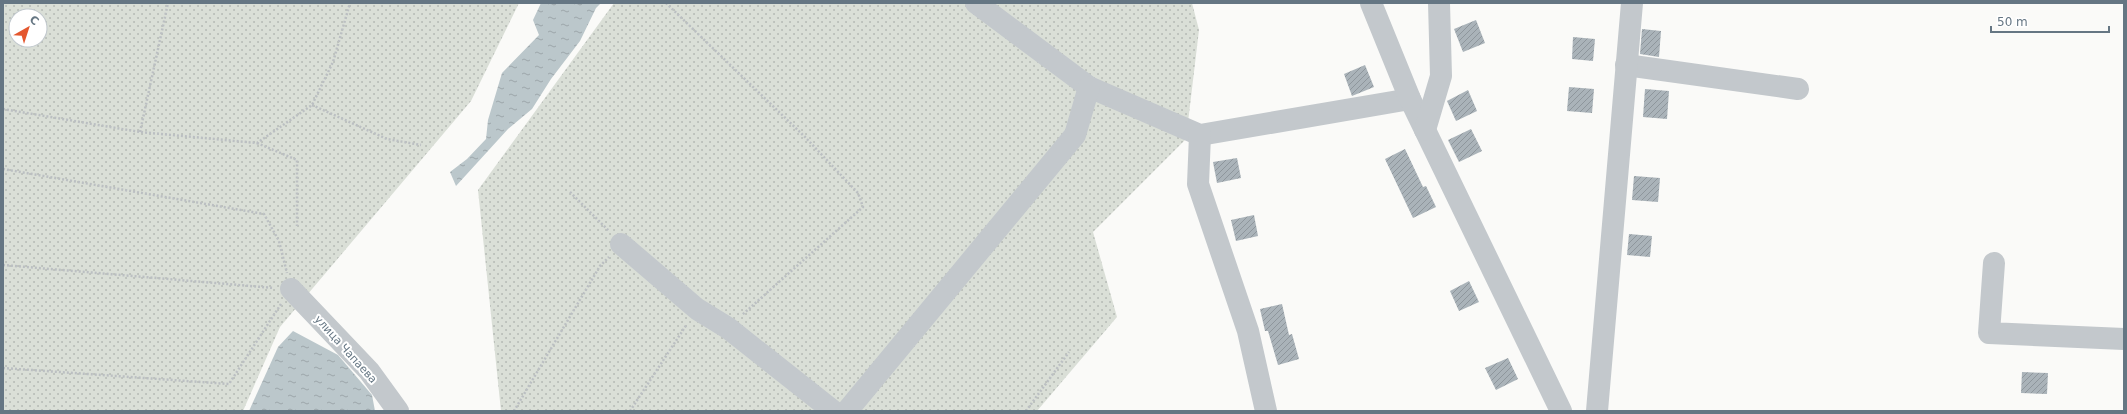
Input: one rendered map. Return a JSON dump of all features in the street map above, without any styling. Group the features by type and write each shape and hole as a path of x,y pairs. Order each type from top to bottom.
{"street":[{"path":"976,3 1089,87 1200,135 1410,99"},
{"path":"1371,3 1410,99 1561,411"},
{"path":"1425,130 1441,76 1439,3"},
{"path":"1597,411 1632,3"},
{"path":"1626,65 1798,89"},
{"path":"847,411 1075,135 1089,87"},
{"path":"1200,135 1198,184 1248,330 1266,411"},
{"path":"621,244 697,309 728,328 833,411"},
{"path":"1994,263 1989,333 2124,339"},
{"name":"улица Чапаева","path":"291,289 369,371 398,411"}],"path":[{"path":"140,132 168,3"},
{"path":"257,142 312,105 333,62 350,3"},
{"path":"666,3 805,137 858,193 863,207 728,328"},
{"path":"312,105 387,139 421,145"},
{"path":"3,109 140,132 257,142 297,160 297,226"},
{"path":"3,170 264,214 279,241 291,289 229,384 3,368"},
{"path":"514,411 600,266 621,244 570,192"},
{"path":"3,265 291,289"},
{"path":"630,411 697,309"},
{"path":"1026,411 1069,352"}],"shaded area":[{"path":"3,3 519,3 471,101 280,327 243,411 3,411"},
{"path":"614,3 1192,3 1199,30 1186,139 1093,232 1117,317 1037,411 501,411 478,190"}],"water":[{"path":"541,3 601,3 596,8 580,41 551,79 532,109 508,129 456,186 450,172 467,159 486,139 488,120 502,73 539,35 533,20"},
{"path":"293,331 338,355 372,395 375,411 249,411 278,347"}],"building":[{"path":"1476,20 1485,43 1463,52 1454,29"},
{"path":"1642,29 1661,31 1659,57 1640,54"},
{"path":"1573,37 1595,39 1593,61 1572,59"},
{"path":"1365,65 1374,87 1352,96 1344,74"},
{"path":"1569,87 1594,89 1592,113 1567,111"},
{"path":"1645,89 1669,91 1667,119 1643,117"},
{"path":"1468,90 1477,111 1456,121 1447,101"},
{"path":"1471,129 1482,151 1459,162 1448,140"},
{"path":"1405,149 1423,187 1426,186 1436,207 1413,218 1385,159"},
{"path":"1237,158 1241,178 1217,183 1213,162"},
{"path":"1634,176 1660,178 1658,202 1632,200"},
{"path":"1254,215 1258,236 1236,241 1231,220"},
{"path":"1629,234 1652,236 1650,257 1627,255"},
{"path":"1469,281 1479,302 1459,311 1450,291"},
{"path":"1282,304 1289,335 1292,334 1299,359 1278,365 1268,331 1265,331 1260,309"},
{"path":"1508,358 1518,379 1496,390 1485,368"},
{"path":"2022,372 2048,373 2047,394 2021,393"}]}
